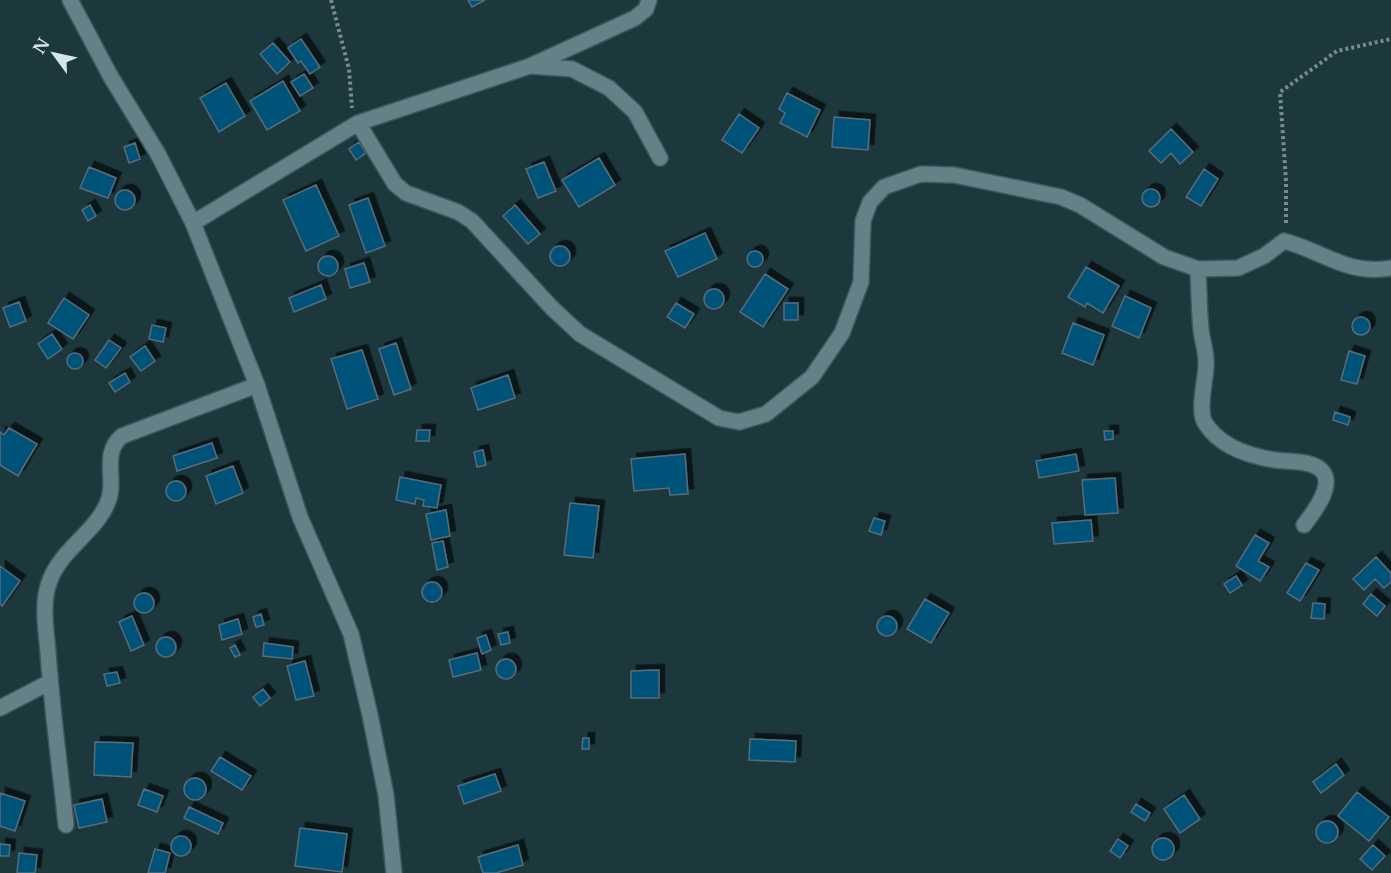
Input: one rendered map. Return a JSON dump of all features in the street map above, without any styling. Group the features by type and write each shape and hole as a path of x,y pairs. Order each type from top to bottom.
{"street":[{"path":"70,0 111,77 158,154 194,223 256,385 300,517 351,634 386,795 394,873"},
{"path":"194,223 358,123 530,66 635,18 645,9 649,0"},
{"path":"530,66 572,69 609,88 635,112 660,158"},
{"path":"358,123 395,184 406,193 458,212 472,220 552,308 580,334 719,418 739,422 766,414 812,377 842,333 861,282 863,221 870,202 884,187 921,174 954,175 1061,197 1080,205 1164,257 1198,269 1238,268 1264,256 1284,241 1300,245 1341,265 1375,271 1391,268"},
{"path":"1198,269 1201,329 1207,362 1201,409 1204,422 1217,438 1229,447 1273,460 1312,466 1323,471 1326,479 1324,493 1304,525"},
{"path":"66,825 45,620 45,598 50,580 62,557 101,515 108,501 111,486 109,462 116,441 122,436 256,385"},
{"path":"0,708 50,682"}],"path":[{"path":"331,0 349,69 353,116 358,123"},
{"path":"1284,241 1287,213 1280,92 1337,51 1391,39"}],"building":[{"path":"468,0 485,0 472,7"},
{"path":"301,39 320,67 310,74 301,61 298,63 288,48"},
{"path":"273,43 290,62 277,74 260,54"},
{"path":"304,74 313,88 300,96 291,82"},
{"path":"283,81 300,111 267,130 250,101"},
{"path":"226,83 245,116 219,132 200,98"},
{"path":"787,93 820,110 807,137 780,123 785,113 779,109"},
{"path":"739,114 759,128 742,153 722,140"},
{"path":"834,117 870,120 868,150 832,147"},
{"path":"1171,129 1193,152 1180,164 1171,153 1161,163 1149,151"},
{"path":"359,142 366,153 356,160 349,149"},
{"path":"135,143 140,159 129,163 124,147"},
{"path":"599,158 615,185 579,207 562,180"},
{"path":"544,162 556,191 538,198 526,169"},
{"path":"89,167 116,178 108,198 80,188"},
{"path":"1204,169 1218,179 1201,206 1186,197"},
{"path":"316,185 339,236 306,251 283,200"},
{"path":"1151,189 1157,192 1160,198 1157,204 1151,207 1145,204 1142,198 1145,192"},
{"path":"125,190 132,193 135,200 132,207 125,210 118,207 115,200 118,193"},
{"path":"368,198 385,246 366,253 349,205"},
{"path":"90,205 96,216 88,221 82,210"},
{"path":"515,205 540,234 528,244 503,216"},
{"path":"705,233 717,259 678,277 665,251"},
{"path":"556,246 564,246 570,252 570,260 564,266 556,266 550,260 550,252"},
{"path":"755,251 761,253 763,259 761,265 755,267 749,265 747,259 749,253"},
{"path":"324,256 332,256 338,262 338,270 332,276 324,276 318,270 318,262"},
{"path":"364,263 370,282 350,288 345,269"},
{"path":"1086,267 1119,286 1103,313 1087,303 1085,307 1068,297"},
{"path":"765,274 788,289 763,327 740,312"},
{"path":"321,285 326,299 294,312 289,298"},
{"path":"710,289 718,289 724,295 724,303 718,309 710,309 704,303 704,295"},
{"path":"1125,296 1151,308 1139,338 1112,326"},
{"path":"64,298 89,315 73,339 48,323"},
{"path":"19,302 26,321 10,327 3,308"},
{"path":"676,303 694,314 685,328 667,317"},
{"path":"784,303 798,303 798,320 784,320"},
{"path":"1361,317 1367,320 1370,326 1367,332 1361,335 1355,332 1352,326 1355,320"},
{"path":"1073,323 1104,335 1093,365 1062,353"},
{"path":"152,325 166,328 163,342 149,339"},
{"path":"52,334 62,349 48,359 38,344"},
{"path":"109,340 121,348 106,368 95,360"},
{"path":"396,343 411,389 394,395 379,349"},
{"path":"145,346 155,361 141,371 130,357"},
{"path":"362,350 378,399 347,409 331,359"},
{"path":"1349,351 1365,356 1357,384 1341,380"},
{"path":"72,353 78,353 83,361 81,367 72,369 67,364 67,358"},
{"path":"125,373 130,382 115,392 109,383"},
{"path":"508,375 515,398 478,410 471,388"},
{"path":"1335,412 1350,417 1348,425 1333,420"},
{"path":"9,428 37,444 18,476 0,465 0,432 4,435"},
{"path":"417,430 430,430 429,441 416,441"},
{"path":"1104,431 1113,431 1113,439 1105,440"},
{"path":"212,443 217,458 177,471 173,456"},
{"path":"483,450 486,465 477,467 474,452"},
{"path":"685,454 688,494 670,495 669,488 634,491 631,459"},
{"path":"1076,454 1079,471 1039,478 1036,461"},
{"path":"233,466 243,493 216,504 206,476"},
{"path":"400,477 441,485 437,508 423,506 424,500 416,498 415,504 396,500"},
{"path":"1115,478 1118,513 1085,515 1082,480"},
{"path":"172,481 180,481 186,487 186,495 180,501 172,501 166,495 166,487"},
{"path":"570,503 599,506 593,558 564,555"},
{"path":"446,510 450,536 431,540 426,514"},
{"path":"874,518 885,521 881,535 869,531"},
{"path":"1091,520 1093,541 1054,544 1052,523"},
{"path":"1255,535 1269,543 1258,561 1269,567 1260,581 1236,566"},
{"path":"443,541 448,567 437,570 432,543"},
{"path":"1376,557 1391,573 1391,582 1384,588 1375,579 1364,590 1353,579"},
{"path":"1306,563 1319,570 1300,601 1287,593"},
{"path":"0,566 20,581 2,606 0,604"},
{"path":"1236,576 1242,585 1230,593 1224,584"},
{"path":"428,582 436,582 442,588 442,596 436,602 428,602 422,596 422,588"},
{"path":"140,593 148,593 154,599 154,607 148,613 140,613 134,607 134,599"},
{"path":"1371,594 1385,606 1377,616 1363,604"},
{"path":"925,599 949,613 931,643 907,629"},
{"path":"1313,603 1325,604 1324,619 1311,618"},
{"path":"261,614 264,625 256,627 253,617"},
{"path":"132,616 144,645 131,651 119,622"},
{"path":"883,616 891,616 897,622 897,630 891,636 883,636 877,630 877,622"},
{"path":"238,619 242,634 222,640 219,625"},
{"path":"508,632 510,643 501,645 498,634"},
{"path":"486,635 491,650 482,654 477,638"},
{"path":"162,637 170,637 176,643 176,651 170,657 162,657 156,651 156,643"},
{"path":"264,643 293,647 292,659 263,656"},
{"path":"235,645 240,655 235,657 230,648"},
{"path":"477,653 481,670 453,677 449,660"},
{"path":"502,659 510,659 516,665 516,673 510,679 502,679 496,673 496,665"},
{"path":"305,661 314,696 296,700 287,666"},
{"path":"659,670 659,698 631,698 631,671"},
{"path":"117,672 120,683 107,686 104,674"},
{"path":"263,689 270,698 260,706 253,697"},
{"path":"583,738 589,738 589,749 582,749"},
{"path":"750,739 796,741 795,762 749,760"},
{"path":"95,742 133,743 131,777 94,775"},
{"path":"220,757 251,776 242,790 211,771"},
{"path":"1336,764 1344,775 1321,793 1313,782"},
{"path":"495,774 501,791 464,804 458,786"},
{"path":"195,778 203,781 206,789 203,797 195,800 187,797 184,789 187,781"},
{"path":"144,789 163,796 157,812 138,805"},
{"path":"1357,792 1389,817 1369,841 1338,816"},
{"path":"0,793 25,801 15,831 0,826"},
{"path":"1184,795 1200,819 1180,833 1164,809"},
{"path":"102,799 107,822 79,828 74,805"},
{"path":"1136,804 1150,813 1145,821 1131,812"},
{"path":"189,807 223,823 218,834 184,818"},
{"path":"1327,821 1335,824 1338,832 1335,840 1327,843 1319,840 1316,832 1319,824"},
{"path":"300,828 347,834 342,872 295,866"},
{"path":"177,836 185,836 191,842 191,850 185,856 177,856 171,850 171,842"},
{"path":"1163,838 1171,841 1174,849 1171,857 1163,860 1155,857 1152,849 1155,841"},
{"path":"1118,839 1128,846 1120,858 1110,851"},
{"path":"0,844 10,845 9,856 0,856"},
{"path":"518,845 523,865 496,873 483,873 478,857"},
{"path":"1373,845 1385,856 1372,870 1360,859"},
{"path":"155,849 170,853 165,873 148,873"},
{"path":"19,853 37,855 35,873 17,873"}]}
